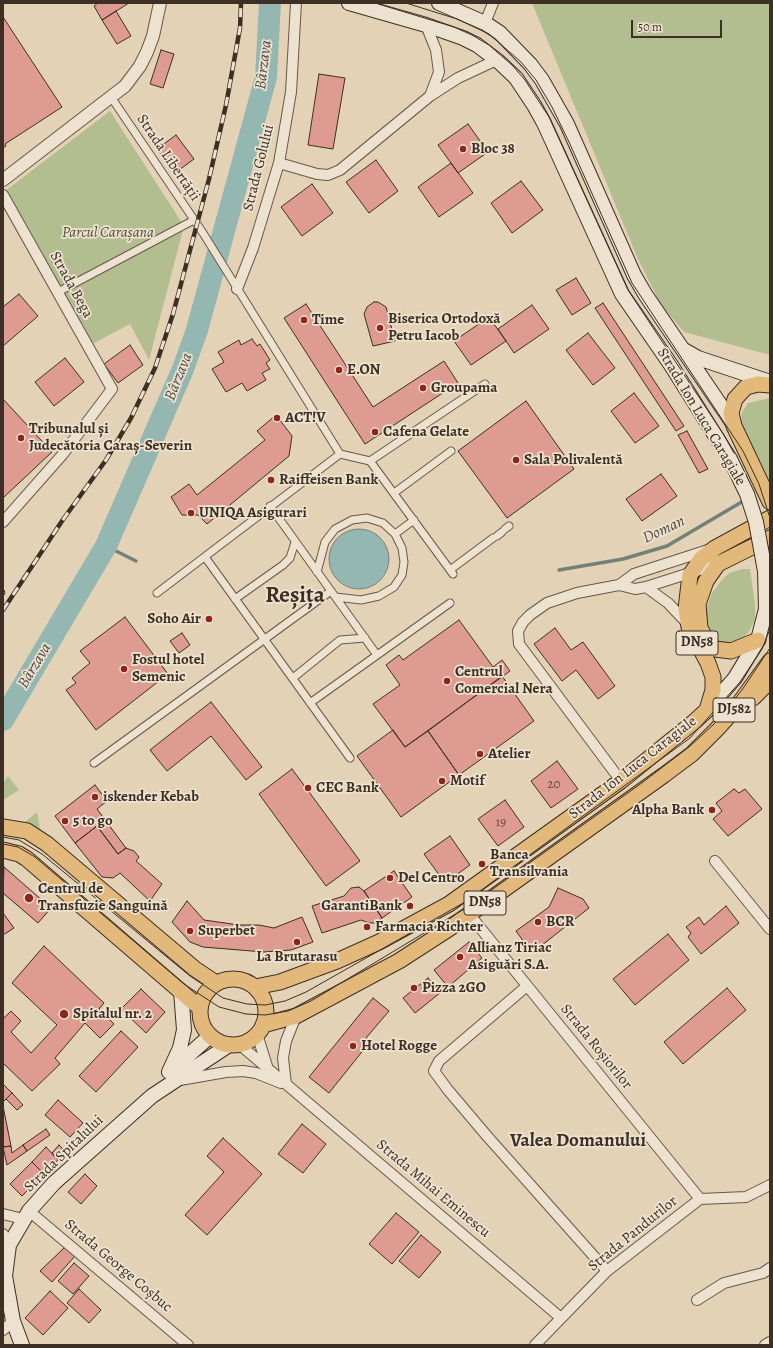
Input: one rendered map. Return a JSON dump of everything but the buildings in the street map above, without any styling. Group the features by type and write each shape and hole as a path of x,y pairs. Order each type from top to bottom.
{"main road":[{"name":"Strada Ion Luca Caragiale","path":"255,987 280,982 337,961 379,942 440,910 622,781 707,710 735,678 758,640 766,609 764,571 756,522 747,494 730,459 671,365 622,294 534,105 516,78 498,61 477,45 463,38 426,25 349,3"},
{"name":"Strada Ion Luca Caragiale","path":"439,3 485,23 500,34 530,64 555,101 634,275 734,426 747,449 770,502"},
{"path":"681,348 698,358 770,382"},
{"path":"734,426 731,413 732,406 740,392 746,386 753,384 770,385"},
{"name":"DN58","path":"707,710 711,700 713,677 708,663 689,626 686,603 690,574 701,559 715,548 768,519"},
{"path":"758,640 746,646 726,652 715,649 703,634 698,617 700,598 706,581 718,564 770,538"},
{"name":"Strada Ion Luca Caragiale","path":"260,1029 296,1016 399,961 469,914 664,775 692,754 735,709 770,661"},
{"name":"DN58","path":"692,754 724,729 770,680"},
{"path":"3,827 27,831 47,844 195,969 216,983"},
{"path":"3,850 19,854 27,859 200,1008"},
{"path":"234,1044 219,1042 210,1036 204,1028 200,1018 200,1008 205,993 216,983 226,979 236,979 246,981 255,987 261,995 265,1005 265,1015 260,1029"},
{"path":"172,1077 184,1030 181,991"},
{"name":"DN58","path":"234,1044 249,1040 260,1029"},
{"name":"Strada Spitalului","path":"6,1240 54,1183 152,1096 210,1036"},
{"name":"Strada Spitalului","path":"172,1077 234,1044"},
{"path":"6,1240 8,1326 22,1345"}],"street":[{"path":"3,180 114,95 131,78 147,52 153,36 160,3"},
{"name":"Strada Golului","path":"235,285 253,248 280,163 291,92 296,3"},
{"path":"485,23 493,3"},
{"path":"426,25 436,50 439,72 430,96"},
{"path":"280,163 317,174 328,175 340,170 430,96 458,78 490,63 498,61"},
{"name":"Strada Libertății","path":"114,95 235,285"},
{"name":"Strada Bega","path":"3,195 112,390 64,454 3,522"},
{"path":"58,292 194,220"},
{"path":"235,285 340,454 370,461 451,572 501,532"},
{"path":"370,461 485,384"},
{"path":"394,493 451,451"},
{"path":"157,593 340,454"},
{"path":"270,506 377,655"},
{"path":"317,572 325,542 335,529 352,520 367,518 383,523 395,534 402,548 404,562 402,575 394,587 379,596 361,600 336,598"},
{"path":"395,534 414,520"},
{"path":"235,599 286,562 293,551 295,542"},
{"path":"619,585 634,574 715,548"},
{"path":"205,557 350,758"},
{"path":"622,781 519,644 518,631 523,622 530,615 547,603 577,593 619,585 635,589 646,587 718,564"},
{"path":"646,587 668,603 689,626"},
{"path":"94,763 331,591"},
{"path":"310,703 450,603"},
{"path":"293,678 340,640 365,638"},
{"path":"715,861 770,929"},
{"name":"Strada Roșiorilor","path":"469,914 700,1199"},
{"path":"527,986 439,1061 434,1071 448,1090 607,1271"},
{"path":"286,1084 283,1058 286,1041 296,1016"},
{"name":"Strada Mihai Eminescu","path":"260,1029 267,1066"},
{"name":"Strada Mihai Eminescu","path":"234,1044 267,1066 286,1084 561,1318"},
{"name":"Strada Mihai Eminescu","path":"172,1077 242,1071 256,1073 286,1084"},
{"name":"Strada Pandurilor","path":"535,1345 607,1271 700,1199 746,1197 770,1185"},
{"path":"3,1214 26,1215"},
{"name":"Strada George Coșbuc","path":"26,1215 188,1345"},
{"path":"697,1300 724,1283 763,1273 770,1268"},
{"path":"765,1345 770,1342"}],"green space":[{"path":"532,3 770,3 770,355 684,332 661,305 638,259"},
{"name":"Parcul Carașana","path":"110,111 184,226 149,360 130,324 92,344 5,191"},
{"path":"770,398 770,482 741,425 742,412 748,403"},
{"path":"743,569 750,569 755,604 755,620 748,633 737,642 726,646 716,641 711,631 707,621 707,606 712,593 721,581 729,573"},
{"path":"8,776 19,790 3,800 3,783"},
{"path":"37,812 40,829 25,822"}],"water":[{"path":"359,529 376,534 384,542 389,559 384,576 376,584 359,589 342,584 334,576 329,559 334,542 342,534"}],"waterway":[{"name":"Bârzava","path":"3,720 106,546 183,369 197,330 266,77 270,3"},
{"name":"Doman","path":"559,570 623,559 667,546 745,500"},
{"name":"Doman","path":"106,546 136,561"}],"tram line":[{"path":"375,3 454,27 472,35 489,45 512,65 525,80 549,117 628,290 724,435 746,475 762,518 770,557"},
{"path":"406,3 457,19 489,34 521,62 536,80 552,107 569,142 632,283 743,451 759,484 770,518"},
{"path":"3,837 19,840 42,854 190,976 223,998 247,1004 265,1005 285,1001 306,992 465,902 690,738 740,682 762,649 770,629"},
{"path":"3,844 18,847 35,857 184,984 219,1007 246,1014 265,1015 288,1011 311,1001 469,906 639,785 689,747 714,724 742,690 770,648"}],"railway":[{"path":"3,610 62,521 106,460 131,418 155,368 173,314 209,179 226,105 240,28 241,3"}],"place":[{"name":"Bloc 38","path":"463,149"},
{"name":"Time","path":"304,320"},
{"name":"Biserica Ortodoxă Petru Iacob","path":"380,328"},
{"name":"E.ON","path":"339,370"},
{"name":"Groupama","path":"423,388"},
{"name":"ACT!V","path":"277,418"},
{"name":"Cafena Gelate","path":"375,432"},
{"name":"Tribunalul și Judecătoria Caraș-Severin","path":"21,438"},
{"name":"Sala Polivalentă","path":"516,460"},
{"name":"Raiffeisen Bank","path":"271,480"},
{"name":"UNIQA Asigurari","path":"191,513"},
{"name":"Soho Air","path":"209,619"},
{"name":"Fostul hotel Semenic","path":"124,669"},
{"name":"Centrul Comercial Nera","path":"447,681"},
{"name":"Atelier","path":"480,754"},
{"name":"Motif","path":"442,781"},
{"name":"CEC Bank","path":"308,788"},
{"name":"iskender Kebab","path":"95,797"},
{"name":"Alpha Bank","path":"712,810"},
{"name":"5 to go","path":"65,821"},
{"name":"Banca Transilvania","path":"482,864"},
{"name":"Del Centro","path":"390,878"},
{"name":"Centrul de Transfuzie Sanguină","path":"29,898"},
{"name":"GarantiBank","path":"410,906"},
{"name":"BCR","path":"538,922"},
{"name":"Farmacia Richter","path":"367,927"},
{"name":"Superbet","path":"190,931"},
{"name":"La Brutarasu","path":"297,942"},
{"name":"Allianz Tiriac Asiguări S.A.","path":"460,957"},
{"name":"Pizza 2GO","path":"414,988"},
{"name":"Spitalul nr. 2","path":"64,1014"},
{"name":"Hotel Rogge","path":"353,1046"}],"district":[{"name":"Reșița","path":"295,596"},
{"name":"Valea Domanului","path":"578,1141"}]}
